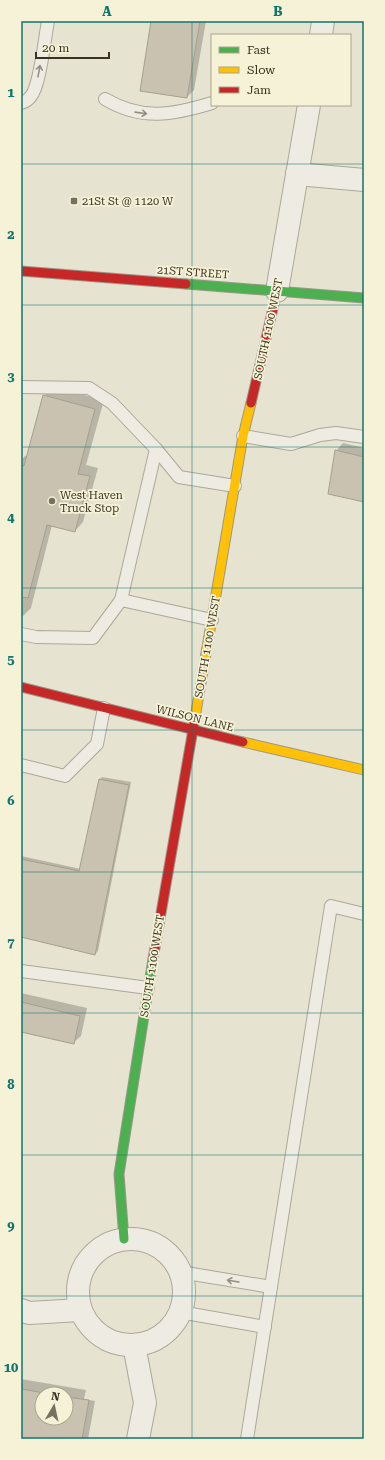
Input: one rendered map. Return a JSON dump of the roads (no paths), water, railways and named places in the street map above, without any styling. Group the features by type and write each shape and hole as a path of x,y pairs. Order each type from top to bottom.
{"street":[{"path":"321,34 323,21"},
{"name":"SOUTH 1100 WEST","path":"124,1239 119,1174 148,988 244,436 277,291 309,106"},
{"path":"297,174 364,180"},
{"name":"21ST STREET","path":"21,271 364,298"},
{"name":"WILSON LANE","path":"21,687 192,730 364,770"},
{"path":"134,1238 152,1243 168,1253 180,1272 184,1288 183,1307 174,1324 153,1341 134,1345 123,1345 105,1339 91,1327 80,1310 77,1291 82,1270 92,1255 106,1244 134,1238"},
{"path":"21,1310 29,1313 80,1310"},
{"path":"134,1345 144,1403 138,1439"}],"lane":[{"path":"21,103 32,95 37,84 48,21"},
{"path":"105,99 127,110 155,114 185,110 211,103"},
{"path":"21,387 89,388 112,403 156,449 179,477 235,486"},
{"path":"244,436 291,444 320,435 336,433 364,438"},
{"path":"21,634 36,637 93,638 121,600 156,449"},
{"path":"121,600 212,620"},
{"path":"21,765 65,776 97,744 104,708"},
{"path":"247,1439 331,906 364,914"},
{"path":"21,971 148,988"},
{"path":"180,1272 271,1287"},
{"path":"180,1312 265,1327"}],"place":[{"name":"21St St @ 1120 W","path":"74,201"},
{"name":"West Haven Truck Stop","path":"52,501"}]}
